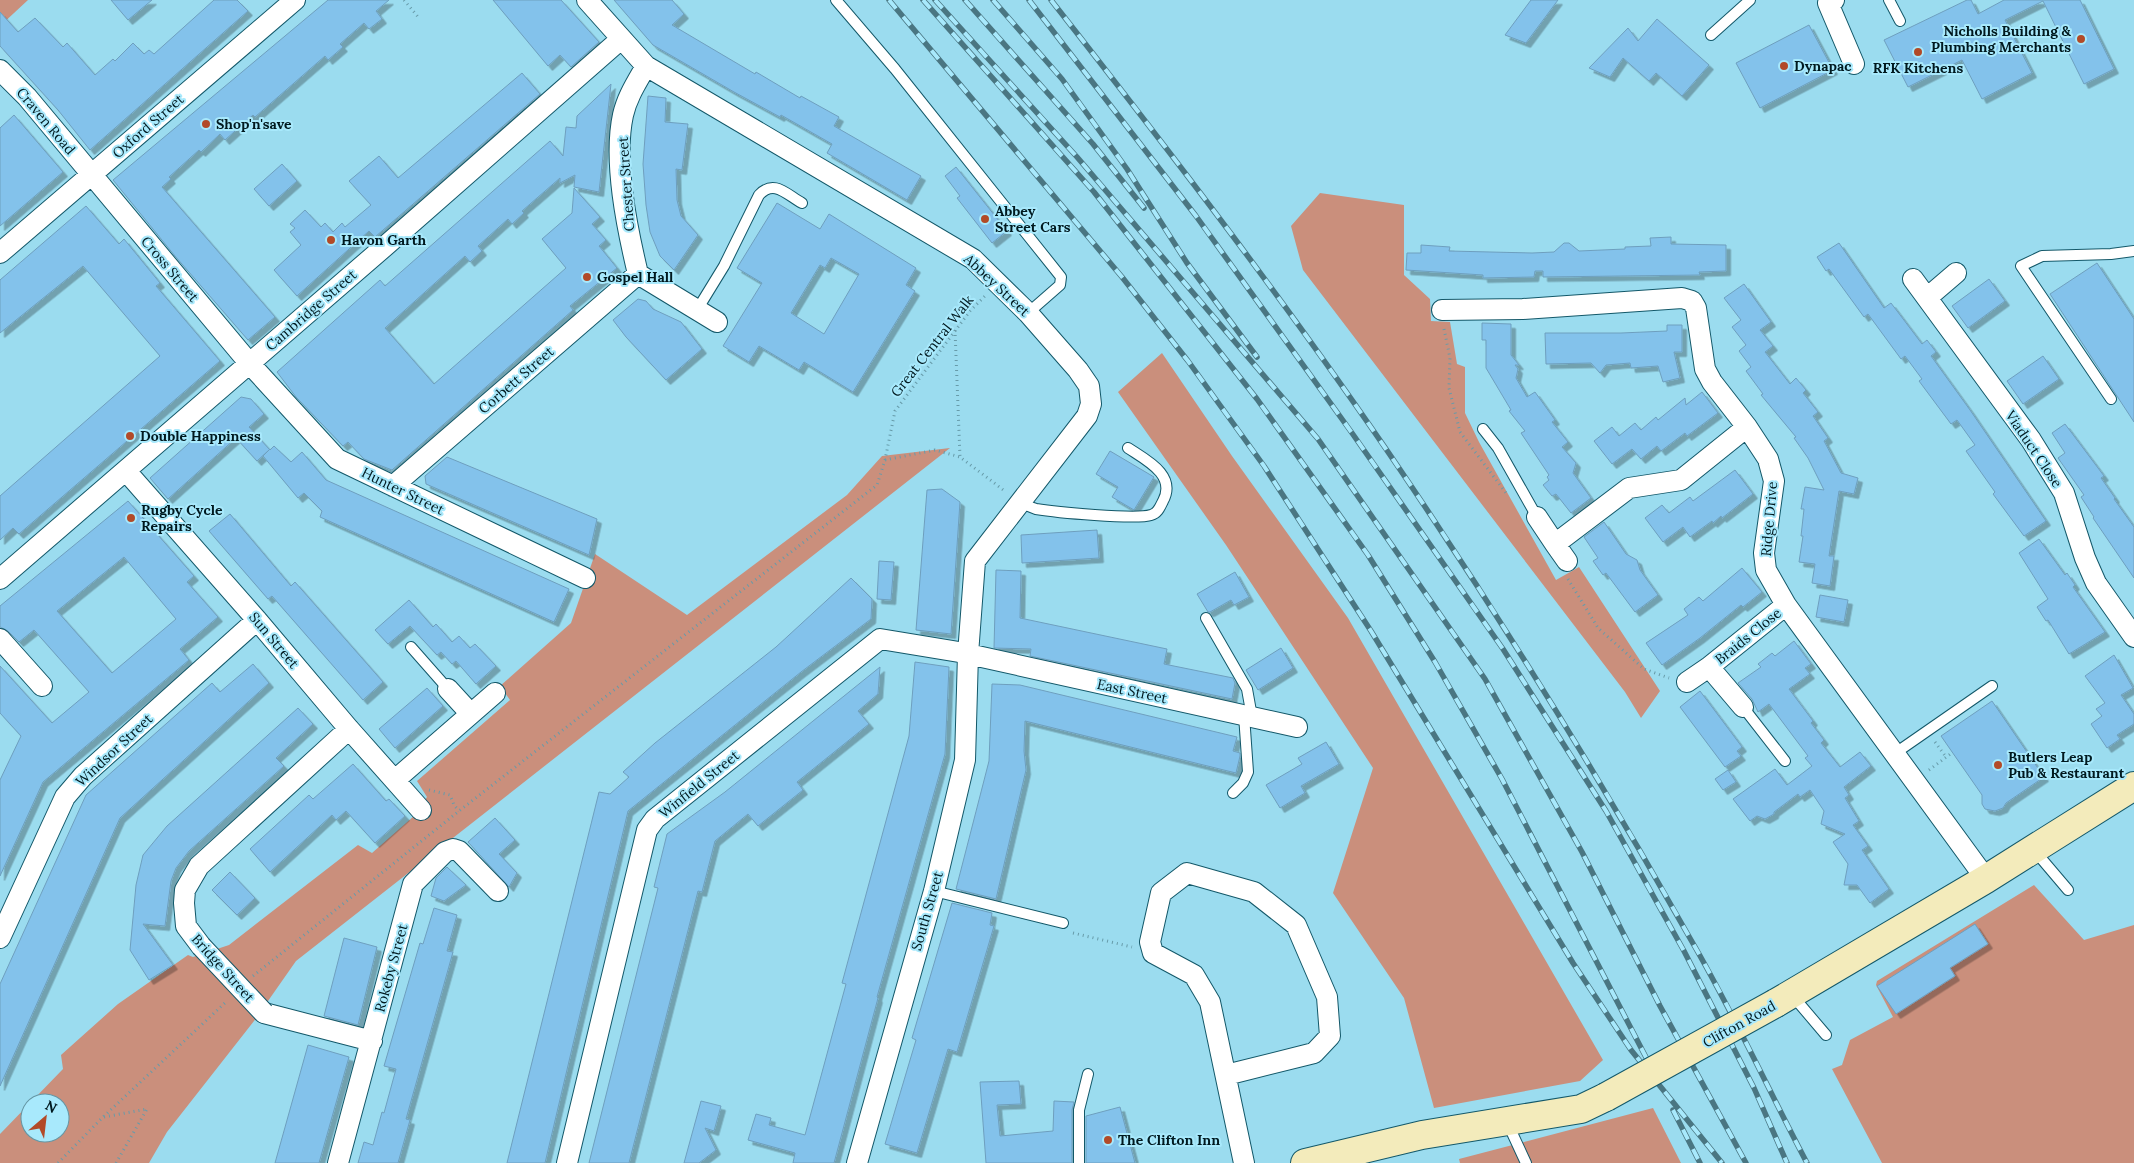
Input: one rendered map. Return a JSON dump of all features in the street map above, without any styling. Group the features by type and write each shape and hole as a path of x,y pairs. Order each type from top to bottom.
{"street":[{"name":"Oxford Street","path":"0,253 295,0"},
{"name":"Abbey Street","path":"587,0 646,66 973,260 1028,313 1078,370 1089,386 1091,404 1087,416 1018,502 974,561 968,654"},
{"path":"1828,1 1854,64"},
{"name":"Cambridge Street","path":"0,579 250,364 621,39"},
{"name":"Chester Street","path":"638,274 626,224 620,142 623,114 632,90 646,66"},
{"name":"Craven Road","path":"2,75 27,97 91,174"},
{"name":"Cross Street","path":"91,174 250,364"},
{"path":"1928,297 1956,273"},
{"path":"638,274 716,322"},
{"name":"Corbett Street","path":"393,486 638,274"},
{"name":"Viaduct Close","path":"1913,279 2031,440 2064,493 2085,558 2096,583 2134,637"},
{"name":"Ridge Drive","path":"1442,310 1523,309 1682,298 1692,301 1696,308 1705,369 1712,382 1747,427 1768,459 1774,481 1764,553 1766,570 1786,604 1986,879"},
{"name":"Hunter Street","path":"250,364 337,459 585,578"},
{"path":"1555,544 1629,488 1681,480 1747,427"},
{"name":"Sun Street","path":"126,471 258,620 349,730 421,810"},
{"path":"1537,517 1567,561"},
{"name":"Braids Close","path":"1687,682 1709,667 1786,604"},
{"name":"Windsor Street","path":"0,938 65,797 83,776 258,620"},
{"path":"0,639 42,686"},
{"name":"Winfield Street","path":"567,1163 647,830 655,819 880,639 968,654"},
{"name":"East Street","path":"968,654 1297,727"},
{"name":"South Street","path":"856,1163 934,891 965,760 968,654"},
{"name":"Braids Close","path":"1709,667 1742,707"},
{"path":"448,689 470,713"},
{"path":"395,780 495,693"},
{"name":"Bridge Street","path":"349,730 199,866 184,890 184,904 186,926 201,946 264,1013 372,1041"},
{"name":"Clifton Road","path":"1305,1163 1361,1157 1422,1135 1580,1110 1784,999 1986,879 2134,786"},
{"name":"Rokeby Street","path":"338,1163 413,884 445,852 453,849 459,851 498,891"},
{"path":"1226,1074 1314,1054 1330,1036 1327,997 1296,925 1254,892 1187,873 1161,894 1150,942 1153,953 1194,975 1210,1002 1244,1163"}],"lane":[{"path":"836,0 895,69 1061,277 1060,285 1028,313"},
{"path":"1711,35 1750,0"},
{"path":"1889,0 1900,21"},
{"path":"697,310 724,266 762,191 766,187 774,186 802,203"},
{"path":"2111,399 2020,266 2042,256 2111,254 2134,251"},
{"path":"1483,429 1498,448 1537,517"},
{"path":"1018,502 1036,508 1125,517 1150,516 1158,510 1166,496 1167,483 1158,468 1128,448"},
{"path":"1206,618 1247,688 1248,772 1243,783 1233,793"},
{"path":"411,647 448,689"},
{"path":"1894,754 1992,686"},
{"path":"1742,707 1785,761"},
{"path":"2033,850 2068,890"},
{"path":"934,891 1063,923"},
{"path":"1784,999 1826,1035"},
{"path":"1079,1163 1079,1110 1088,1074"},
{"path":"1507,1121 1526,1163"}],"path":[{"path":"404,0 419,18"},
{"name":"Great Central Walk","path":"252,977 459,811 877,485 885,460 895,411 970,311 997,282"},
{"path":"956,329 960,457"},
{"path":"885,460 935,450 960,457 1018,502"},
{"path":"1927,731 1946,757"},
{"path":"1932,768 1953,752"},
{"path":"58,1163 102,1118 230,997"},
{"path":"102,1118 147,1109 116,1163"}],"shaded area":[{"path":"0,0 28,0 0,26"},
{"path":"1320,193 1404,205 1404,275 1430,299 1431,321 1450,322 1457,364 1465,367 1465,413 1479,442 1556,580 1579,567 1660,691 1641,718 1625,692 1303,270 1291,226"},
{"path":"1162,353 1232,456 1348,618 1603,1060 1580,1081 1434,1108 1404,998 1333,893 1373,768 1226,545 1118,392"},
{"path":"950,448 296,961 254,1021 167,1132 149,1163 0,1163 0,1134 20,1113 20,1143 70,1143 70,1093 40,1093 63,1069 61,1055 118,1004 188,955 193,957 229,945 358,845 372,853 414,816 427,797 417,781 510,700 500,686 571,623 595,554 687,615 847,495 882,456"},
{"path":"2034,885 2084,940 2134,925 2134,1163 1882,1163 1832,1069 1842,1065 1850,1040 1893,1017 1876,985 1877,981"},
{"path":"1653,1108 1681,1163 1460,1163 1459,1159"}],"building":[{"path":"111,0 152,0 128,20"},
{"path":"214,0 237,0 248,11 90,150 58,110 0,46 0,12 18,32 35,18 63,47 67,43 95,75 113,59 115,61 133,43 144,54 149,50 154,54"},
{"path":"328,0 389,0 376,11 382,19 369,29 364,23 340,44 343,47 328,60 325,56 255,117 253,115 225,140 220,134 201,152 199,150 169,177 171,179 162,187 275,317 248,340 175,256 113,180"},
{"path":"493,0 561,0 599,42 571,67 560,55 548,66"},
{"path":"614,0 672,0 684,14 672,25 755,74 756,72 800,98 801,96 839,117 834,126 921,176 907,200 827,153 832,144 781,115 780,117 734,92 653,45"},
{"path":"1531,0 1558,0 1526,43 1505,35"},
{"path":"1967,0 1971,0 1978,14 2004,0 2080,0 2114,69 2084,84 2043,1 2005,20 2032,73 1982,99 1962,60 1908,87 1884,40"},
{"path":"1657,19 1709,65 1682,96 1656,73 1649,81 1623,58 1610,77 1589,68 1628,28 1638,41"},
{"name":"Dynapac","path":"1809,25 1833,70 1760,108 1736,63"},
{"path":"522,73 540,94 375,237 369,231 297,296 274,270 301,245 290,232 295,228 290,224 305,210 321,227 325,223 333,232 342,223 345,227 371,205 349,181 379,156 398,178"},
{"path":"611,84 599,192 574,187 575,175 560,183 560,178 522,211 524,213 512,224 508,219 478,246 482,251 470,262 465,256 385,328 434,384 566,268 542,239 572,213 574,188 600,217 592,224 606,240 599,246 617,268 570,306 573,310 392,470 364,459 348,442 343,446 296,397 277,372 380,280 385,286 550,141 563,156 566,127 576,128 577,116"},
{"path":"648,96 666,98 665,122 688,124 682,170 676,169 677,200 681,216 698,235 674,270 660,256 650,232 643,164"},
{"path":"14,115 63,172 0,226 0,128"},
{"path":"282,164 297,181 269,206 254,189"},
{"name":"Abbey Street Cars","path":"956,167 1007,231 992,243 957,198 960,196 945,176"},
{"path":"777,203 820,229 829,214 916,268 906,285 915,291 853,392 804,362 799,370 759,346 749,362 723,346 762,283 737,268","holes":["831,258 859,274 824,334 791,313 820,265 825,268"]},
{"path":"86,206 119,244 124,239 160,283 156,286 220,361 19,534 13,528 0,540 0,496 160,356 83,266 0,333 0,280"},
{"path":"1671,237 1671,244 1726,245 1726,271 1699,272 1700,275 1543,277 1543,271 1535,271 1534,277 1483,278 1483,275 1406,270 1407,253 1421,253 1421,245 1450,247 1449,251 1532,253 1554,252 1564,243 1569,243 1579,251 1625,249 1625,247 1651,246 1650,238"},
{"path":"1839,243 1884,308 1891,303 1922,344 1927,340 1936,352 1931,356 2046,521 2024,536 1993,494 1995,492 1966,451 1975,445 1957,420 1951,424 1919,381 1922,379 1905,356 1901,359 1868,314 1864,317 1829,269 1826,271 1817,257"},
{"path":"2097,263 2134,319 2134,422 2050,294"},
{"path":"1989,279 2005,301 1968,328 1952,306"},
{"path":"1744,284 1771,322 1760,330 1773,346 1765,352 1790,384 1796,378 1806,390 1803,393 1818,412 1813,416 1828,438 1824,441 1841,473 1858,478 1854,494 1839,491 1829,556 1834,556 1830,586 1812,583 1815,564 1799,562 1803,536 1801,536 1804,509 1801,509 1805,487 1824,490 1808,458 1794,438 1796,437 1761,395 1763,394 1746,371 1751,367 1739,351 1746,345 1732,327 1741,320 1724,298"},
{"path":"638,299 646,301 653,309 681,322 702,349 666,380 626,337 613,320"},
{"path":"1482,323 1511,324 1511,355 1519,365 1515,365 1518,369 1516,378 1527,397 1535,392 1555,420 1552,422 1568,442 1562,447 1576,463 1573,473 1591,498 1571,513 1556,494 1552,496 1543,485 1549,480 1547,477 1549,475 1521,433 1525,431 1509,411 1511,410 1486,368 1486,340 1482,340"},
{"path":"1667,325 1682,325 1682,352 1674,352 1680,378 1663,382 1658,366 1631,368 1630,363 1606,365 1600,373 1591,363 1546,364 1545,333 1667,331"},
{"path":"2043,356 2059,379 2023,404 2007,381"},
{"path":"1702,392 1718,413 1687,436 1685,433 1661,451 1657,446 1641,459 1632,449 1612,464 1594,441 1612,427 1619,436 1635,423 1641,430 1656,417 1658,420 1685,398 1686,405"},
{"path":"241,397 251,399 264,414 249,427 270,450 274,446 291,462 302,452 326,480 569,589 554,622 320,517 322,511 304,493 298,498 263,456 269,450 257,461 236,438 168,499 150,478"},
{"path":"2065,424 2104,476 2101,478 2134,527 2134,578 2093,518 2081,497 2084,495 2058,458 2065,453 2052,433"},
{"path":"1110,451 1154,477 1134,510 1112,497 1118,487 1096,474"},
{"path":"447,457 597,519 589,555 426,484 425,476"},
{"path":"1735,470 1753,494 1722,518 1721,516 1713,523 1712,521 1690,537 1683,527 1663,542 1645,518 1662,505 1669,513 1690,497 1693,501"},
{"path":"942,489 960,502 951,634 916,630 927,490"},
{"path":"128,501 194,576 187,582 218,617 180,649 189,660 43,782 0,876 0,780 21,736 0,713 0,666 52,723 89,692 34,630 19,642 8,631 0,627 0,606","holes":["124,557 176,619 112,673 57,611"]},
{"path":"230,514 291,586 295,582 383,682 363,700 272,596 268,599 209,531"},
{"path":"1604,522 1626,554 1637,560 1640,570 1658,595 1635,612 1606,573 1603,575 1593,561 1598,558 1584,537"},
{"path":"1097,530 1099,558 1022,563 1021,535"},
{"path":"2039,539 2065,575 2067,573 2075,585 2073,587 2105,632 2069,654 2048,620 2046,621 2037,607 2048,599 2019,553"},
{"path":"879,561 894,562 891,600 877,599"},
{"path":"1742,568 1762,592 1743,607 1741,605 1662,665 1646,643 1688,615 1684,609 1699,597 1703,601"},
{"path":"996,570 1021,571 1020,618 1167,649 1164,664 1233,678 1235,683 1232,699 1030,656 1031,649 994,648"},
{"path":"1235,572 1249,597 1234,605 1231,600 1208,612 1197,594"},
{"path":"851,578 872,599 871,619 801,672 628,811 545,1163 507,1163 599,792 610,794 629,777 623,772 655,743 776,647"},
{"path":"1820,595 1848,600 1844,622 1816,617"},
{"path":"409,600 433,627 436,624 452,642 459,636 470,648 475,644 496,666 476,684 456,661 452,664 441,652 437,655 410,626 388,644 375,630"},
{"path":"1794,641 1811,664 1805,668 1810,674 1789,689 1813,721 1811,723 1824,740 1821,743 1840,767 1860,752 1871,766 1844,787 1849,795 1845,798 1859,821 1853,825 1868,846 1862,850 1889,889 1870,903 1857,885 1844,885 1848,864 1833,842 1845,834 1821,824 1824,811 1810,790 1800,797 1798,794 1765,819 1757,816 1750,821 1733,799 1775,769 1787,785 1812,766 1805,758 1808,756 1769,704 1758,712 1752,699 1738,683 1761,667 1758,664 1772,653 1775,656"},
{"path":"1281,648 1293,668 1258,690 1246,670"},
{"path":"2114,655 2133,688 2121,695 2134,714 2134,724 2117,735 2120,739 2107,748 2091,724 2102,716 2096,709 2105,703 2085,676"},
{"path":"915,662 949,667 945,754 877,997 834,1163 793,1163 795,1153 748,1140 756,1114 771,1118 769,1125 805,1135 846,984 842,983 909,736"},
{"path":"253,664 269,683 120,818 0,1086 0,984 86,795 212,683 220,692"},
{"path":"880,667 878,694 858,711 869,724 797,782 803,790 758,826 748,814 715,841 702,892 698,891 629,1163 589,1163 658,888 654,887 667,834 725,792"},
{"path":"992,684 1020,685 1237,737 1233,751 1240,753 1236,773 1025,721 1024,751 1026,770 996,899 956,889 989,761"},
{"path":"427,688 443,706 395,748 379,729"},
{"path":"1700,691 1742,747 1737,751 1741,756 1725,767 1680,707"},
{"name":"Butlers Leap Pub & Restaurant","path":"1992,701 2044,777 2006,803 2003,808 1995,811 1985,809 1982,804 1982,795 1941,736"},
{"path":"298,708 313,724 276,758 284,766 189,851 176,868 171,881 165,926 143,924 173,965 149,980 130,950 136,885 143,855 167,826"},
{"path":"1326,742 1339,764 1301,786 1305,793 1280,808 1266,785 1302,764 1298,758"},
{"path":"353,764 386,801 389,799 405,816 375,843 346,811 336,820 332,815 270,872 250,849 309,795 313,799"},
{"path":"1728,770 1736,782 1723,790 1715,779"},
{"path":"495,818 515,840 499,854 517,873 509,887 468,842"},
{"path":"447,867 466,885 444,901 431,896 436,878"},
{"path":"230,872 255,898 237,915 212,890"},
{"path":"952,903 992,913 990,925 994,926 957,1052 948,1049 917,1153 885,1144 916,1040 912,1038"},
{"path":"434,908 457,915 447,951 453,952 406,1119 410,1120 398,1163 358,1163 364,1142 373,1145 382,1112 384,1113 396,1069 384,1066 420,943 423,944"},
{"path":"1975,924 1988,944 1950,968 1955,976 1896,1014 1877,986"},
{"path":"344,938 377,947 358,1025 324,1016"},
{"path":"308,1045 349,1057 319,1163 275,1163"},
{"path":"1019,1081 1021,1104 997,1105 1000,1136 1053,1131 1054,1101 1074,1102 1072,1110 1072,1163 986,1163 980,1082"},
{"path":"701,1101 721,1106 714,1131 705,1128 716,1150 699,1163 684,1163"},
{"name":"The Clifton Inn","path":"1120,1107 1135,1163 1086,1163 1086,1116"}],"railway":[{"path":"889,0 1122,277 1188,361 1264,466 1371,631 1573,963 1631,1050 1722,1163"},
{"path":"923,0 1094,192 1257,399 1368,555 1435,662 1502,779 1651,1067"},
{"path":"935,0 1077,157 1318,439 1485,679 1582,852 1660,1006 1746,1163"},
{"path":"965,0 1093,144 1144,208"},
{"path":"993,0 1062,79 1127,169 1187,263 1257,357"},
{"path":"1029,0 1196,216 1352,433 1503,649 1606,811 1684,951 1754,1088 1787,1163"},
{"path":"1051,0 1274,291 1401,471 1477,586 1551,702 1657,880 1721,995 1807,1163"},
{"path":"1673,1110 1700,1163"}],"place":[{"name":"Nicholls Building & Plumbing Merchants","path":"2081,39"},
{"name":"RFK Kitchens","path":"1918,52"},
{"name":"Dynapac","path":"1784,66"},
{"name":"Shop'n'save","path":"206,124"},
{"name":"Abbey Street Cars","path":"985,219"},
{"name":"Havon Garth","path":"331,240"},
{"name":"Gospel Hall","path":"587,277"},
{"name":"Double Happiness","path":"130,436"},
{"name":"Rugby Cycle Repairs","path":"131,518"},
{"name":"Butlers Leap Pub & Restaurant","path":"1998,765"},
{"name":"The Clifton Inn","path":"1108,1140"}]}
